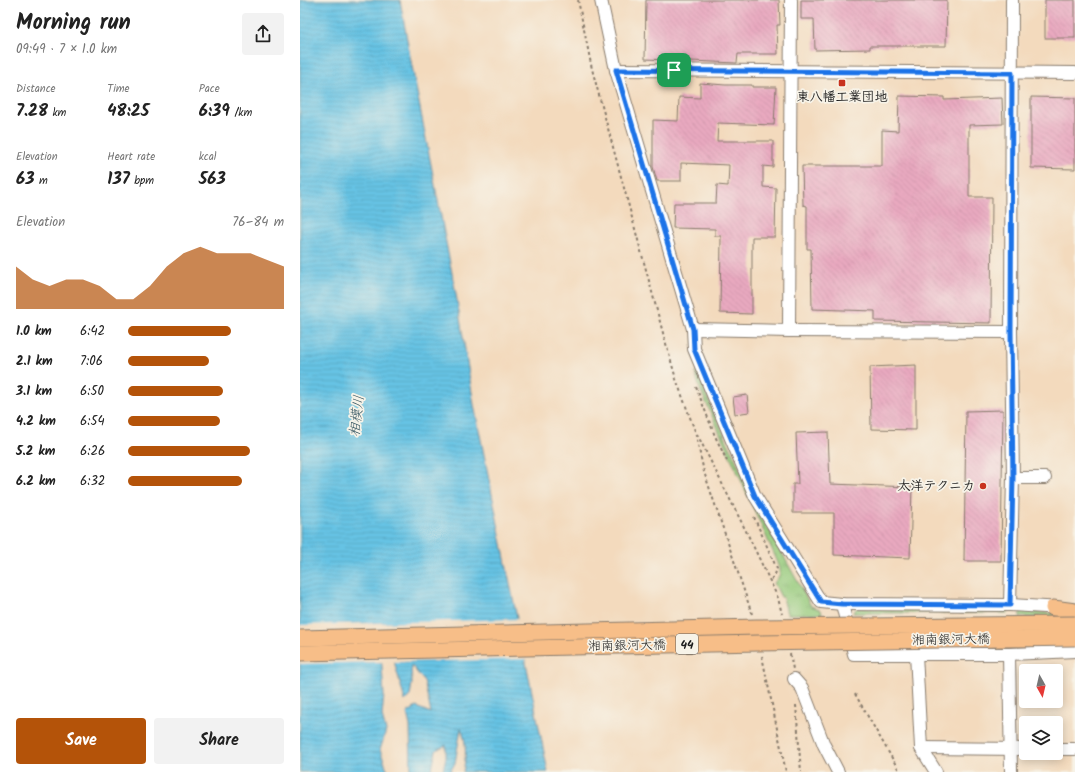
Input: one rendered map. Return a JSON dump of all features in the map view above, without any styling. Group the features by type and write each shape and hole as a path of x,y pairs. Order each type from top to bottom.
{"main road":[{"path":"1053,608 1075,612"},
{"name":"湘南銀河大橋","path":"300,638 749,628 1075,624"},
{"name":"湘南銀河大橋","path":"300,653 751,643 1075,638"}],"street":[{"path":"601,0 616,70 693,329 694,349 755,496 821,602 842,604 1010,605 1053,608 1075,607"},
{"path":"789,331 791,0"},
{"path":"1010,605 1013,478 1011,332 1012,0"},
{"path":"616,70 1075,73"},
{"path":"693,329 1011,332"},
{"path":"1013,478 1045,478"},
{"path":"842,604 854,654 1008,654 1075,651"},
{"path":"916,654 921,748 936,772"},
{"path":"1008,654 1012,772"},
{"path":"794,679 802,688 824,745 838,772"},
{"path":"921,748 1019,749"},
{"path":"1063,749 1075,749"}],"path":[{"path":"578,0 592,69 676,379 695,431 778,598"},
{"path":"695,431 704,472 754,620"},
{"path":"761,651 786,772"},
{"path":"792,661 794,679"},
{"path":"855,694 900,772"},
{"path":"795,699 801,772"}],"green space":[{"path":"698,372 704,386 704,390 760,513 811,606 821,610 822,614 787,614 783,597 781,597 774,583 780,575 779,565 700,389 695,373"},
{"path":"857,608 1008,610 1008,613 853,613"},
{"path":"1020,612 1075,615 1075,618 1020,617"}],"water":[{"name":"相模川","path":"300,0 400,0 456,294 474,405 548,772 463,772 465,750 461,728 455,763 450,772 445,772 443,770 446,757 446,745 436,750 432,769 429,772 411,772 410,726 407,713 416,707 431,713 424,681 411,665 412,683 410,696 405,701 390,646 380,639 384,695 382,716 386,731 380,750 388,772 300,772"}],"pier":[{"path":"520,619 528,659 392,662 388,647 382,643 384,662 300,664 300,625"}],"building":[{"path":"646,0 779,0 780,25 777,25 778,54 738,54 737,63 645,59"},
{"path":"801,0 947,0 946,46 870,46 870,49 815,50 814,19 801,19"},
{"path":"1045,0 1075,0 1075,38 1045,38"},
{"path":"700,83 752,85 752,87 776,87 774,125 718,123 717,141 773,141 773,167 763,166 763,187 776,188 775,237 752,237 752,314 720,313 721,236 715,236 715,229 673,228 674,203 716,203 717,185 728,186 729,165 681,163 681,181 657,181 653,167 653,120 678,121 679,97 700,98"},
{"path":"899,96 944,97 944,100 1002,98 1003,124 969,125 969,197 992,197 991,323 875,321 875,311 812,309 811,249 807,249 807,206 803,205 802,166 882,166 882,130 898,131"},
{"path":"1031,97 1075,98 1075,169 1031,168"},
{"path":"916,365 916,430 871,429 870,367"},
{"path":"747,395 749,412 735,414 733,397"},
{"name":"太洋テクニカ","path":"1003,410 1001,561 964,561 966,411"},
{"path":"828,432 830,484 912,487 910,558 834,555 834,513 793,513 793,484 798,484 796,433"}],"place":[{"name":"東八幡工業団地","path":"842,83"},
{"name":"太洋テクニカ","path":"983,486"}],"route":[{"path":"616,70 674,70 1012,73 1011,332 1013,478 1010,605 842,604 821,602 755,496 704,375 694,349 693,329 616,70"}]}
